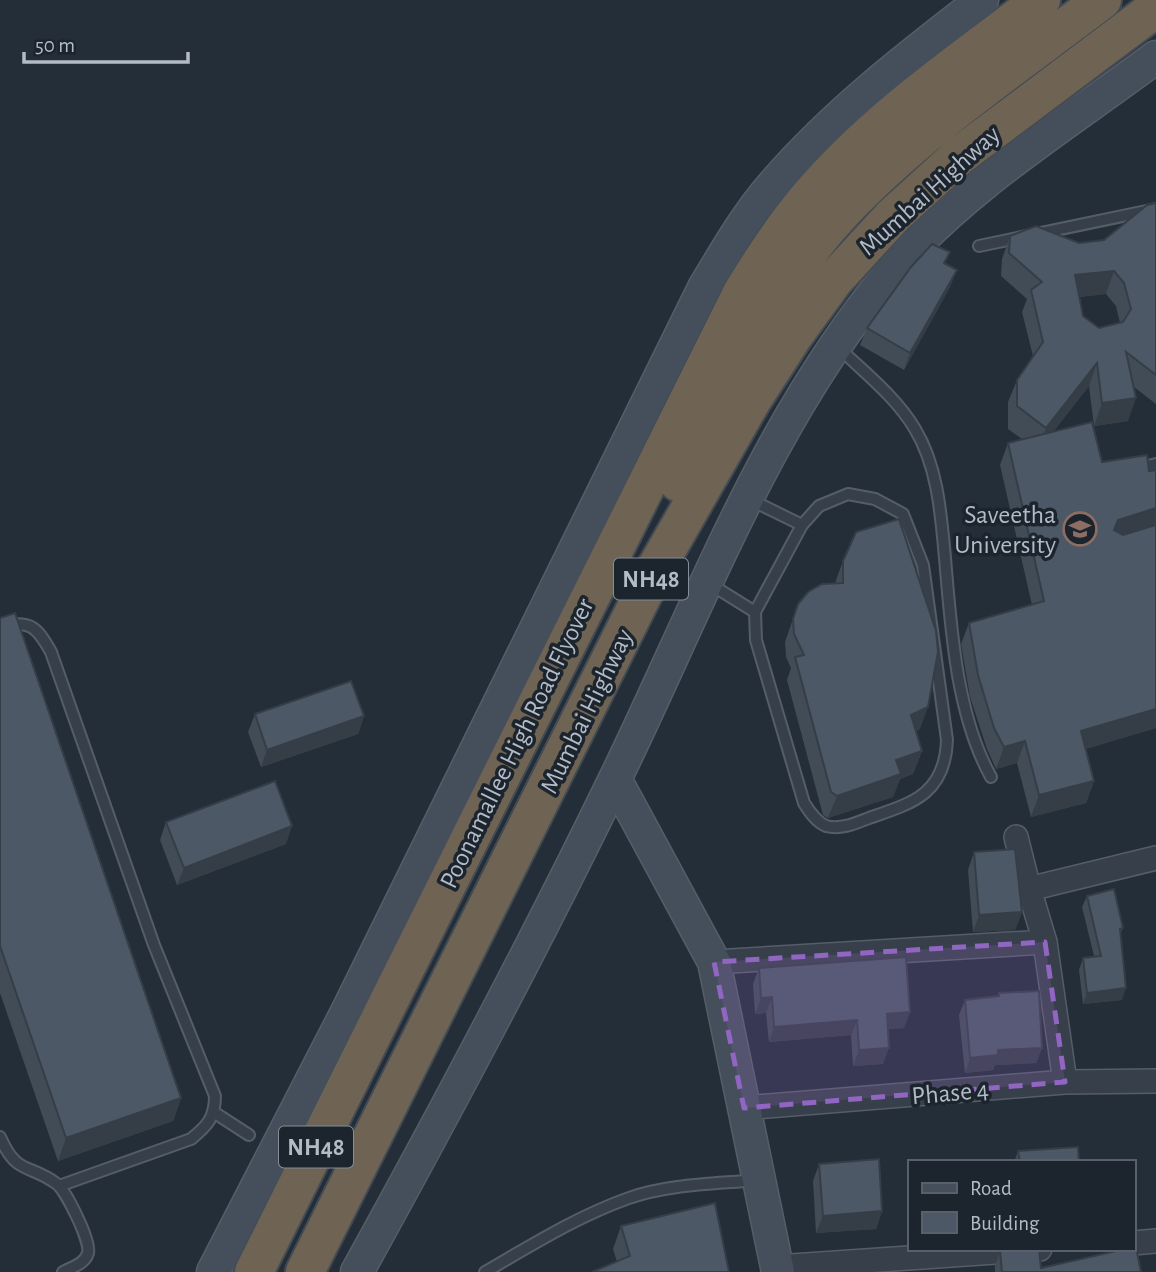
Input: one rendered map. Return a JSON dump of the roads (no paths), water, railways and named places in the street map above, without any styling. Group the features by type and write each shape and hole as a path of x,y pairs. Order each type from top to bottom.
{"highway":[{"name":"Poonamallee High Road Flyover","path":"254,1272 741,293 789,222 853,151 896,111 1041,0"},
{"path":"597,689 636,577 708,420 765,318 809,253 842,212 885,170 1089,6"},
{"name":"Mumbai Highway","path":"305,1272 655,570 759,390 834,280 892,216 959,156 1156,8"}],"street":[{"path":"213,1272 347,1012 704,288 771,186 809,146 851,105 982,0"},
{"path":"357,1272 488,1035 615,779 748,499 793,415 836,345 891,272 949,213 1156,57"},
{"path":"615,779 714,962 777,1270 1015,1251"},
{"path":"1016,836 1045,942 1065,1082"},
{"path":"1030,889 1156,858"},
{"path":"714,962 1045,942"},
{"name":"Phase 4","path":"744,1108 1065,1082 1156,1081"},
{"path":"1135,1243 1156,1241"}],"lane":[{"path":"979,246 1156,209"},
{"path":"836,345 895,404 915,429 928,458 940,508 954,657 980,754 991,777"},
{"path":"1123,471 1156,464"},
{"path":"848,494 875,499 903,514 923,565 947,740 946,764 933,785 915,802 845,827 825,825 812,816 804,803 756,640 755,612 802,525 819,506 848,494"},
{"path":"748,499 802,525"},
{"path":"708,583 755,612"},
{"path":"0,627 27,624 40,632 51,652 154,945 215,1096 215,1112 208,1125 191,1139 59,1185"},
{"path":"215,1112 250,1135"},
{"path":"0,1137 7,1153 19,1167 59,1185 87,1238 89,1251 84,1261 63,1272"},
{"path":"485,1272 569,1224 630,1197 662,1190 759,1180"}],"place":[{"name":"Saveetha University","path":"1080,529"}]}
